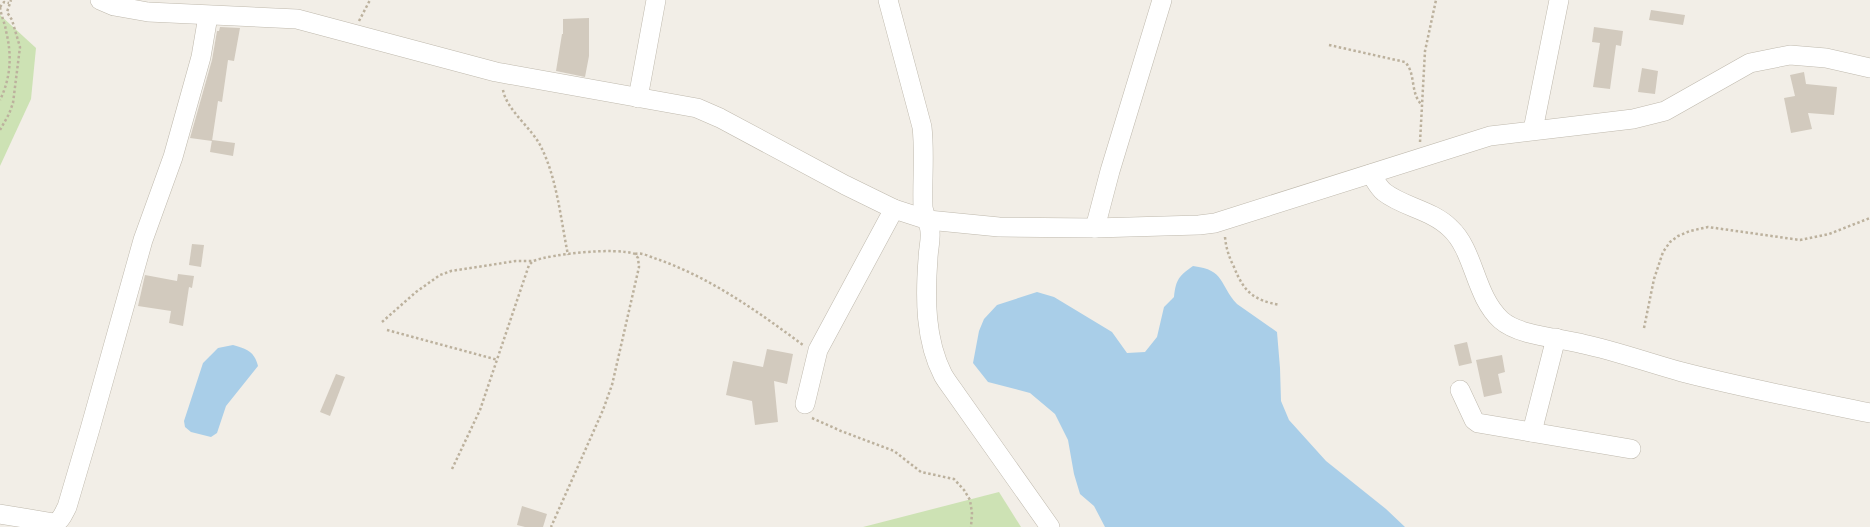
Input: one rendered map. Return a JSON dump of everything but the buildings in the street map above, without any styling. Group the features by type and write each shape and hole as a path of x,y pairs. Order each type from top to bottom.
{"street":[{"path":"100,0 131,10 208,16 297,19 502,73 697,108 711,113 837,181 894,209 928,220 973,226 1095,228 1199,225 1223,221 1490,136 1633,119 1665,110 1686,101 1750,63 1790,55 1826,58 1870,68"},
{"path":"638,98 656,0"},
{"path":"888,0 922,127 924,148 923,203 930,232 928,323 936,357 943,375 1050,527"},
{"path":"1095,228 1110,171 1162,0"},
{"path":"1533,130 1559,0"},
{"path":"0,514 54,522 62,517 67,507 143,240 178,139 201,57 208,16"},
{"path":"1371,174 1384,192 1434,216 1454,231 1488,304 1502,321 1510,326 1525,332 1583,344 1702,377 1870,413"},
{"path":"804,404 816,354 894,209"},
{"path":"1532,432 1556,338"},
{"path":"1460,390 1474,420 1478,423 1631,449"}],"path":[{"path":"352,33 370,0"},
{"path":"1419,158 1425,51 1436,0"},
{"path":"0,100 7,86 11,60 6,28 0,7 4,2 10,2 7,12 12,20 20,47 13,103 0,130"},
{"path":"1329,45 1405,62 1410,70 1416,96 1421,104"},
{"path":"502,73 504,94 518,118 541,145 547,160 568,255"},
{"path":"1644,328 1654,279 1663,252 1670,242 1678,236 1708,227 1736,233 1800,240 1829,234 1870,218"},
{"path":"1223,221 1226,251 1242,285 1265,303 1280,305"},
{"path":"382,322 416,292 440,275 451,271 516,261 533,261 568,255 613,251 639,253 704,278 776,324 816,354"},
{"path":"551,527 603,410 612,385 639,267 638,258 635,254"},
{"path":"452,469 480,410 529,265 533,261"},
{"path":"387,330 498,360"},
{"path":"804,404 806,411 814,419 894,451 921,472 954,479 970,500 972,513 970,527"}],"green space":[{"path":"0,15 36,48 31,99 0,166"},
{"path":"999,492 1021,527 863,527"}],"water":[{"path":"1193,266 1204,268 1217,275 1237,304 1277,332 1281,401 1289,420 1326,461 1386,509 1405,527 1105,527 1094,506 1080,494 1074,474 1068,440 1055,414 1030,393 988,382 973,363 979,331 984,319 997,305 1037,292 1054,297 1112,332 1127,353 1145,352 1157,337 1164,307 1174,297 1179,278"},
{"path":"233,345 249,351 258,366 226,406 217,433 211,437 191,432 185,427 184,421 203,363 218,348"}]}
